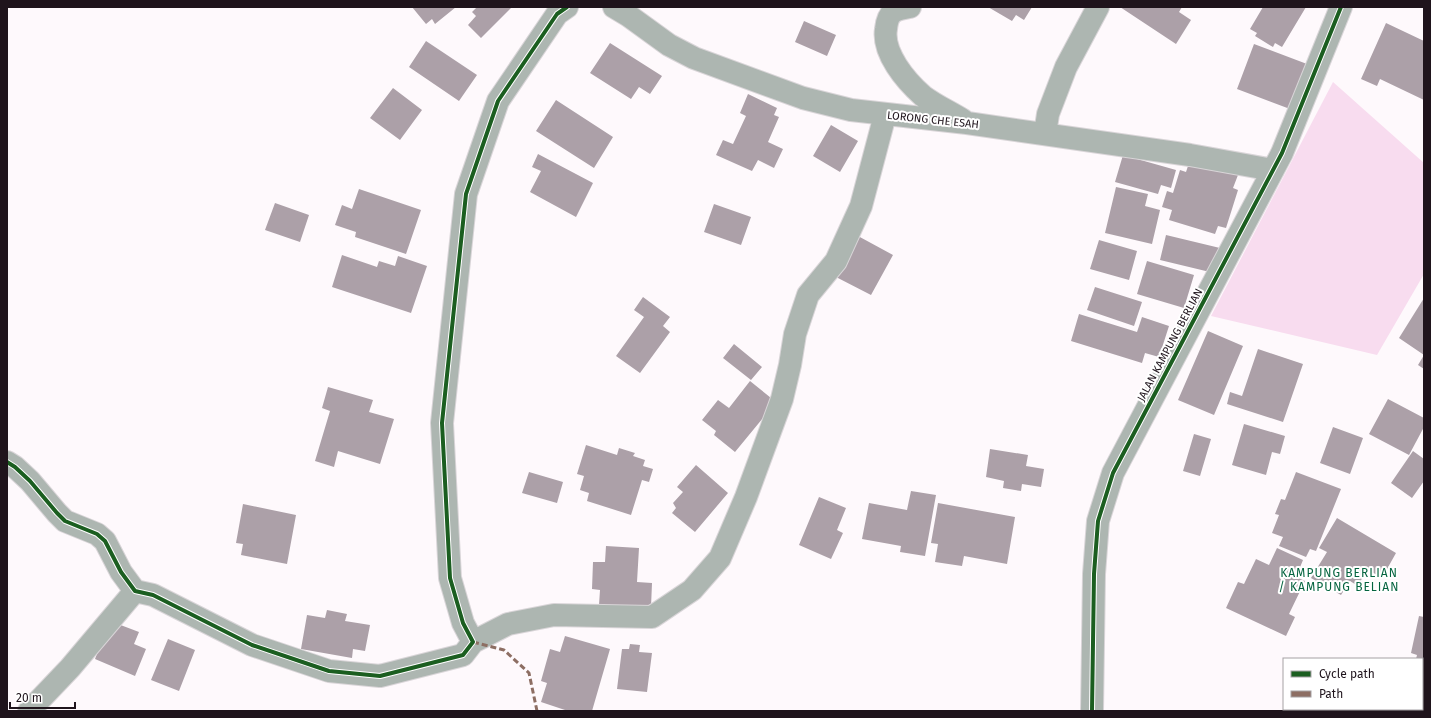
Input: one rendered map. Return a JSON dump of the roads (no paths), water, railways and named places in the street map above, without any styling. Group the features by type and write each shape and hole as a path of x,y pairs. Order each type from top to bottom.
{"street":[{"path":"473,642 463,623 450,578 442,423 466,194 498,101 557,14 567,7"},
{"name":"LORONG CHE ESAH","path":"614,7 670,45 694,58 803,98 851,110 885,115 967,122 1190,155 1273,170"},
{"path":"910,7 899,9 890,13 887,20 885,34 887,47 894,61 906,78 924,96 967,122"},
{"path":"1045,134 1048,114 1066,67 1098,7"},
{"name":"JALAN KAMPUNG BERLIAN","path":"1092,711 1094,574 1098,521 1113,473 1282,153 1341,7"},
{"path":"7,462 30,481 56,513 65,521 97,534 105,541 121,572 135,591 153,595 252,645 329,671 380,676 463,655 473,642 508,624 554,615 652,616 692,590 720,558 746,497 782,400 795,334 808,295 836,261 861,206 885,115"},
{"path":"29,711 70,668 135,591"}],"district":[{"name":"KAMPUNG BERLIAN / KAMPUNG BELIAN","path":"1339,580"}]}
